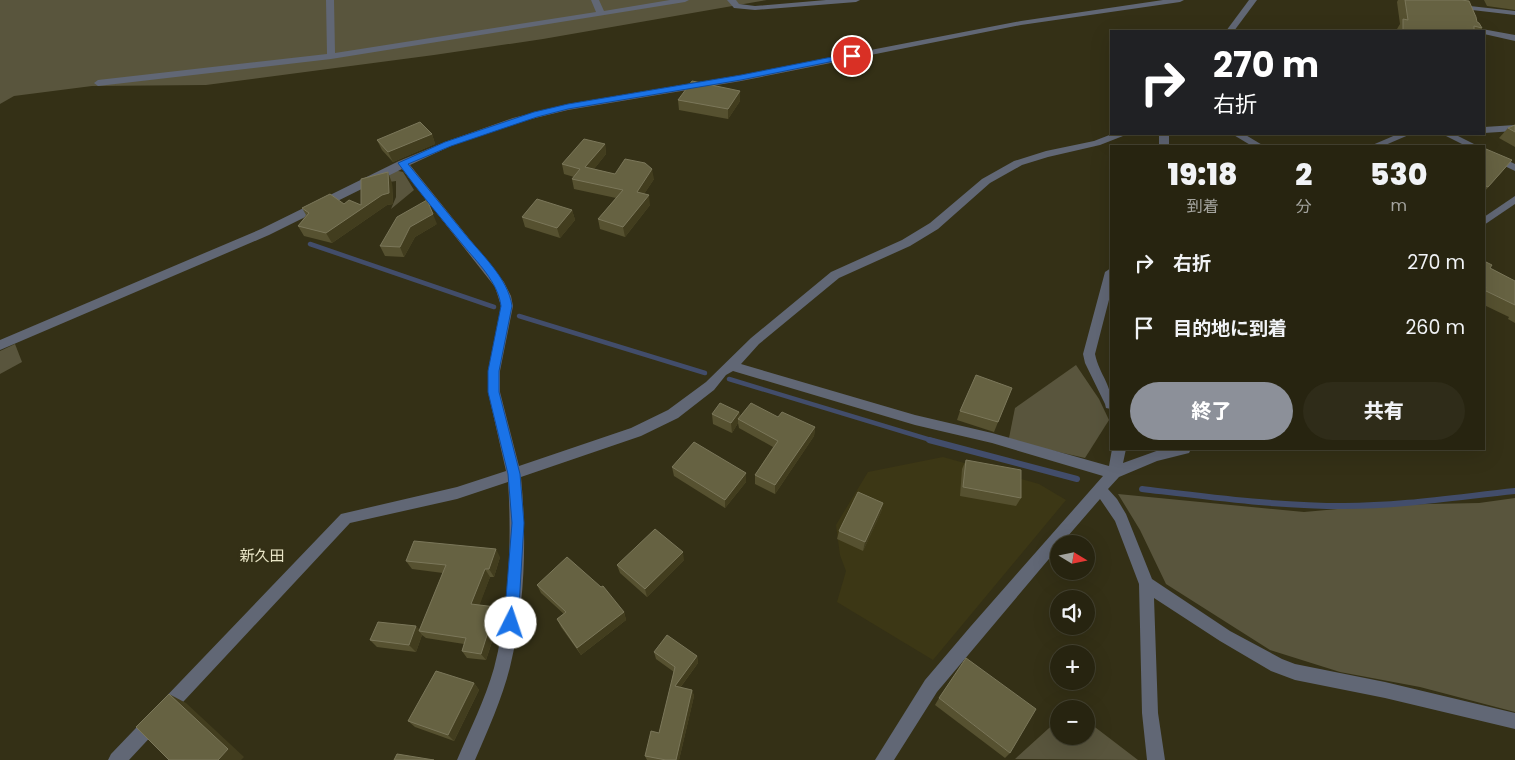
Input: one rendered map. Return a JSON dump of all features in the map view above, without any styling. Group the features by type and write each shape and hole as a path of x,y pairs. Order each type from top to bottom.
{"street":[{"path":"330,0 331,56"},
{"path":"595,0 601,14"},
{"path":"98,83 331,56 685,0"},
{"path":"731,0 736,6 755,8 856,0"},
{"path":"0,345 265,232 403,163 448,144 493,128 568,106 741,78 1021,23 1180,0"},
{"path":"1231,30 1240,14 1253,0"},
{"path":"1449,6 1474,21 1515,38"},
{"path":"1474,21 1515,13"},
{"path":"1485,130 1515,128"},
{"path":"117,760 346,518 457,492 514,474 636,432 673,414 710,386 755,341 835,274 906,243 934,226 986,180 1018,163 1046,154 1097,143 1117,135"},
{"path":"1239,135 1258,145"},
{"path":"1377,145 1403,135"},
{"path":"1452,135 1471,145"},
{"path":"1485,153 1515,168"},
{"path":"403,163 500,285 507,306 494,371 494,392 514,474 518,523 511,623 502,668 488,710 466,760"},
{"path":"1485,221 1515,199"},
{"path":"1110,276 1089,354 1091,363 1110,402"},
{"path":"732,366 915,420 992,438 1114,473 1155,456 1180,450"},
{"path":"884,760 931,686 976,631 1114,473 1119,450"},
{"path":"1100,490 1112,503 1121,518 1146,584 1149,634 1148,698 1156,760"},
{"path":"1146,584 1225,636 1277,665 1295,672 1385,690 1515,721"}],"shaded area":[{"path":"0,0 767,0 543,39 434,55 206,85 92,86 14,96 0,104"},
{"path":"394,170 403,172 414,190 391,209 396,197 396,181 363,186"},
{"path":"15,344 22,362 0,374 0,351"},
{"path":"1076,365 1099,399 1109,420 1085,458 1015,442 1009,438 1015,408"},
{"path":"943,457 1039,484 1066,500 933,660 837,602 846,571 840,555 836,525 868,472"},
{"path":"1118,494 1304,512 1382,505 1479,503 1515,498 1515,712 1420,687 1340,672 1270,650 1166,584 1140,530"},
{"path":"1050,727 1050,745 1095,745 1095,727 1138,760 1015,759"}],"building":[{"path":"1405,0 1461,0 1469,1 1477,22 1482,28 1474,26 1474,30 1403,30 1403,19 1408,20"},
{"path":"692,81 740,91 728,109 678,100"},
{"path":"420,122 432,134 388,152 377,140"},
{"path":"1515,125 1515,132 1508,128"},
{"path":"584,139 605,144 585,167 615,174 625,159 645,163 652,169 637,192 649,195 623,227 598,219 623,190 572,179 580,169 562,164"},
{"path":"1486,149 1512,160 1488,187 1485,186"},
{"path":"388,172 389,193 382,195 326,233 298,226 309,213 302,208 330,194 344,204 349,200 361,205 361,179"},
{"path":"537,199 572,210 557,228 522,217"},
{"path":"427,200 433,214 410,227 400,247 380,246 397,217"},
{"path":"1485,262 1492,265 1490,268 1515,281 1515,305 1485,290"},
{"path":"976,375 1012,388 998,422 960,411"},
{"path":"720,403 739,412 731,423 712,414"},
{"path":"751,403 778,417 782,412 815,427 775,485 755,475 778,441 738,419"},
{"path":"694,442 746,473 725,500 672,467"},
{"path":"966,460 1021,470 1021,498 963,487"},
{"path":"858,492 883,503 865,542 839,531"},
{"path":"655,529 683,552 645,589 617,565"},
{"path":"414,541 496,549 489,569 485,569 471,604 496,607 481,654 462,651 466,638 419,631 446,565 406,561"},
{"path":"567,557 601,587 603,586 624,612 577,648 557,619 566,612 537,585"},
{"path":"378,622 416,626 409,645 370,640"},
{"path":"667,635 697,656 675,686 692,690 676,760 645,756 651,731 659,733 675,667 654,652"},
{"path":"966,658 1036,709 1010,753 939,698"},
{"path":"436,671 474,683 448,735 408,721"},
{"path":"169,694 228,749 218,760 169,760 136,727"},
{"path":"397,754 434,760 394,760"}],"waterway":[{"path":"310,244 494,307"},
{"path":"519,316 705,373"},
{"path":"729,379 934,441"},
{"path":"929,440 1077,479"},
{"path":"1142,489 1268,503 1319,506 1365,506 1408,503 1515,491"}],"district":[{"name":"新久田","path":"262,555"}],"route":[{"path":"511,623 518,523 514,474 494,392 494,371 507,306 505,296 500,285 478,256 403,163 448,144 516,120 568,106 741,78 852,56"}]}
